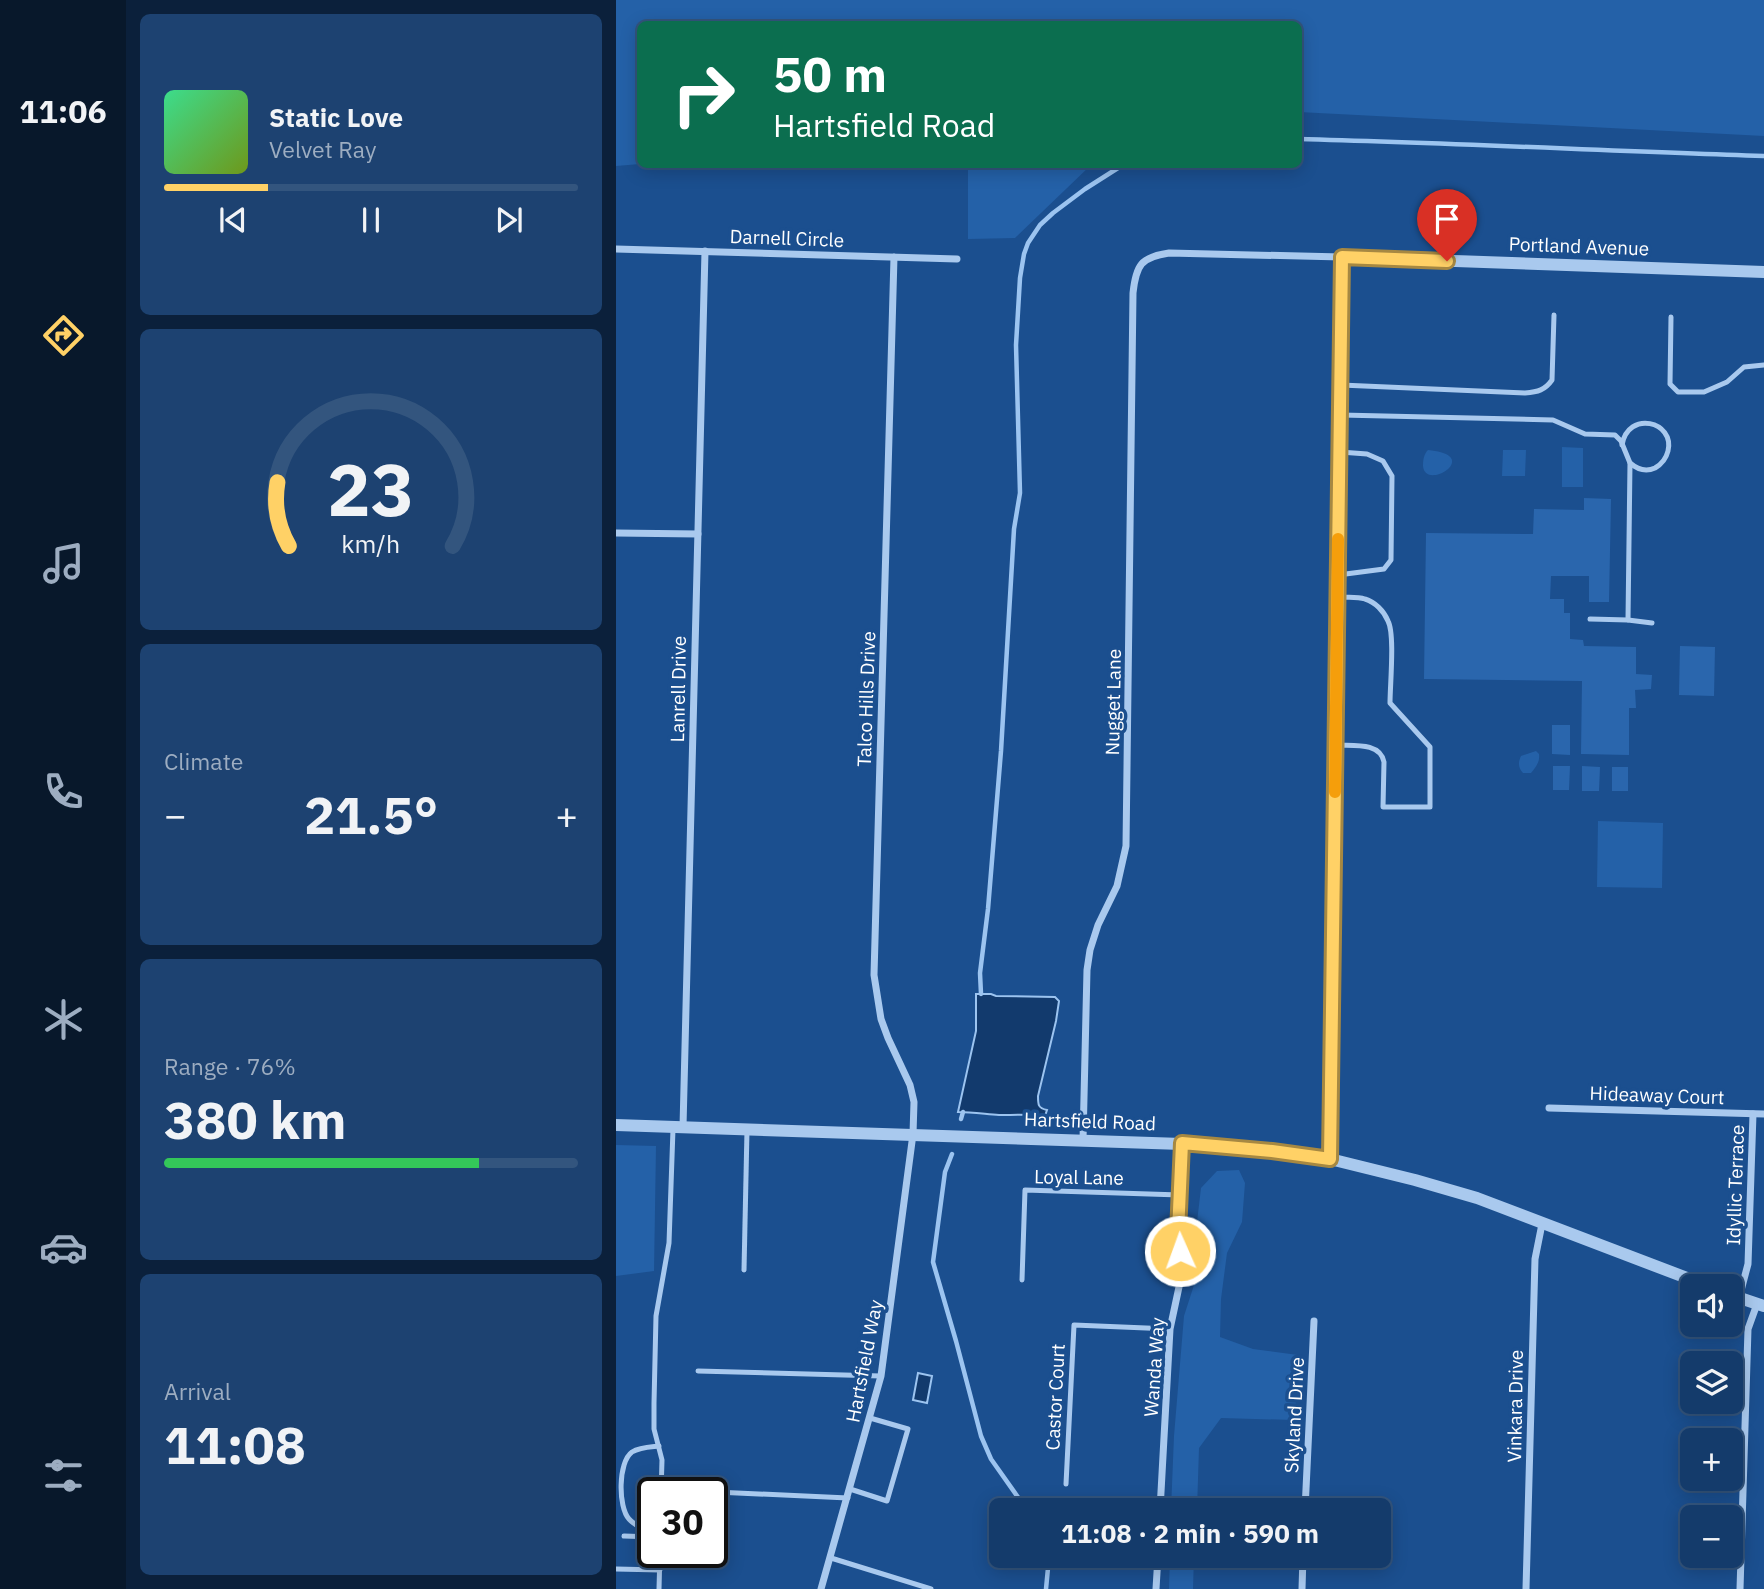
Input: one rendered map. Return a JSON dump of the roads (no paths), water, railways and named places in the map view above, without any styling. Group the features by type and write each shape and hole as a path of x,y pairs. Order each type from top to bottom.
{"street":[{"name":"Darnell Circle","path":"616,249 957,259"},
{"name":"Lanrell Drive","path":"678,1126 705,251"},
{"name":"Portland Avenue","path":"1143,261 1152,256 1169,253 1764,272"},
{"name":"Talco Hills Drive","path":"894,257 874,975 881,1019 910,1085 914,1102 914,1134"},
{"path":"1330,1159 1342,257"},
{"name":"Nugget Lane","path":"1083,1140 1087,970 1098,925 1117,886 1126,846 1133,292 1134,277 1143,261"},
{"path":"616,533 698,534"},
{"name":"Hideaway Court","path":"1549,1108 1764,1114"},
{"name":"Idyllic Terrace","path":"1743,1276 1748,1264 1753,1114"},
{"name":"Hartsfield Road","path":"616,1125 1182,1143 1330,1159 1465,1195 1680,1276"},
{"name":"Hartsfield Way","path":"821,1589 881,1376 914,1134"},
{"name":"Wanda Way","path":"1161,1498 1170,1329 1182,1273 1178,1233 1182,1143"},
{"name":"Vinkara Drive","path":"1526,1589 1535,1259 1542,1224"},
{"path":"1740,1589 1748,1329 1760,1305 1743,1299"},
{"name":"Skyland Drive","path":"1306,1498 1314,1321"},
{"path":"1156,1589 1157,1568"},
{"path":"1302,1589 1303,1568"}],"lane":[{"path":"1340,385 1536,392 1546,388 1552,380 1554,316"},
{"path":"1671,317 1670,384 1678,392 1704,392 1727,383 1744,367 1764,365"},
{"path":"1340,415 1553,420 1585,434 1615,435 1630,463 1642,470 1658,467 1668,454 1669,446 1663,431 1657,426 1642,423 1628,431 1622,445"},
{"path":"1338,575 1384,569 1391,560 1392,477 1383,461 1367,454 1339,452"},
{"path":"1628,620 1630,463"},
{"path":"1335,746 1367,747 1375,749 1383,756 1383,807 1430,807 1430,747 1390,703 1389,621 1373,603 1362,598 1337,597"},
{"path":"1590,619 1652,623"},
{"path":"662,1477 662,1460 654,1429 656,1316 669,1243 678,1126"},
{"path":"744,1270 747,1129"},
{"name":"Loyal Lane","path":"1023,1280 1026,1190 1180,1195"},
{"name":"Castor Court","path":"1066,1484 1074,1325 1170,1329"},
{"path":"698,1371 881,1376"},
{"path":"728,1492 849,1494 887,1501 908,1429 870,1418"},
{"path":"637,1525 624,1511 622,1469 631,1453 659,1446"},
{"path":"624,1536 637,1536"},
{"path":"831,1558 931,1589"},
{"path":"616,1569 660,1570 659,1589"}],"waterway":[{"path":"1302,139 1764,156"},
{"path":"981,994 980,973 1001,751 1014,529 1020,493 1016,345 1020,278 1028,243 1040,225 1085,189 1118,168"},
{"path":"961,1119 963,1112"},
{"path":"952,1154 945,1172 933,1262 981,1436 991,1459 1019,1498"},
{"path":"1046,1589 1048,1568"}]}
